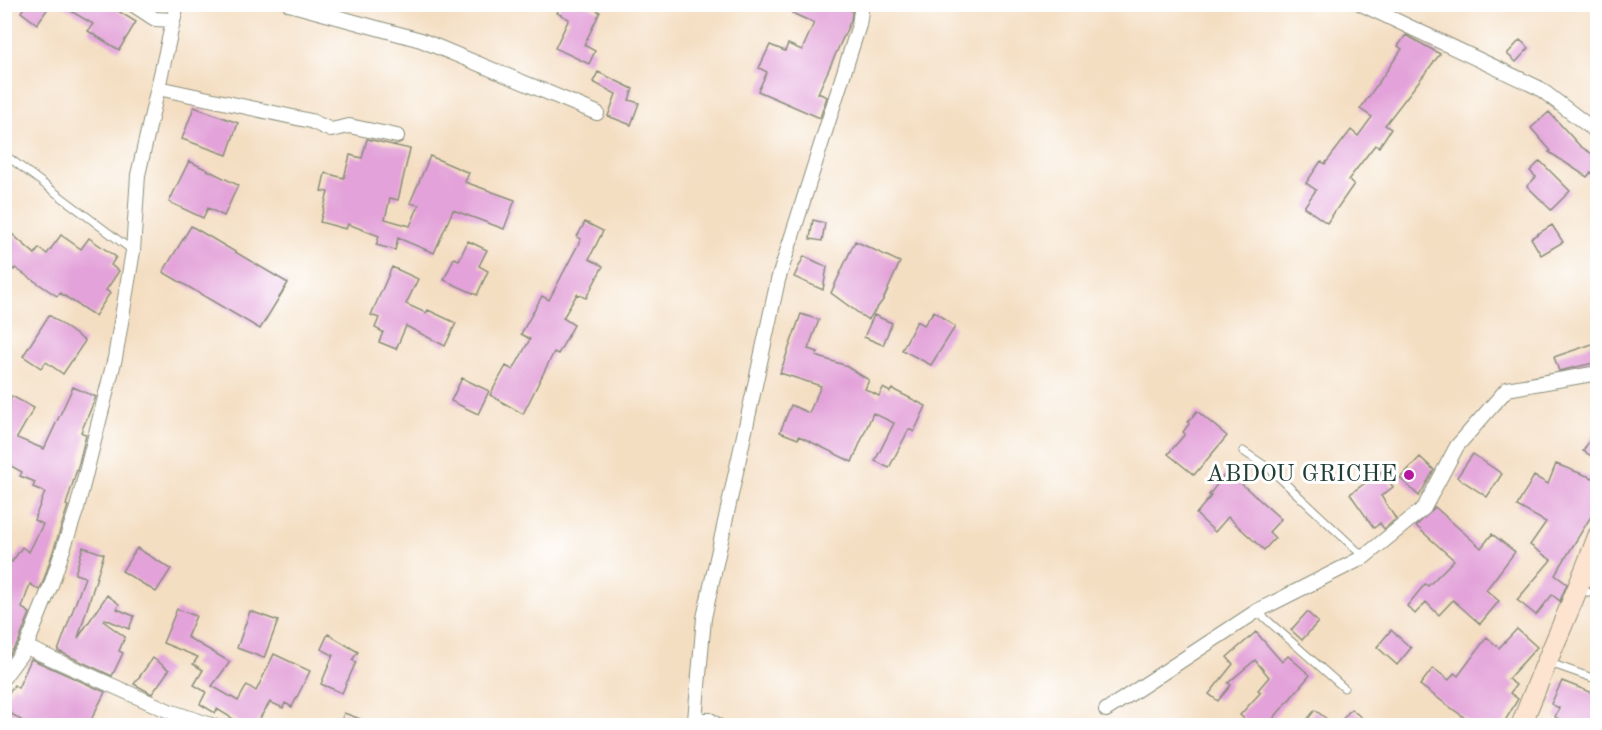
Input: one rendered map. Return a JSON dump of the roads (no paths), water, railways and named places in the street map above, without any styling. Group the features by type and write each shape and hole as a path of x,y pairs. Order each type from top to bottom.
{"street":[{"path":"132,4 155,19 173,20"},
{"path":"4,677 26,647 51,585 77,508 115,358 133,251 138,175 177,4"},
{"path":"289,4 421,40 597,113"},
{"path":"718,726 710,720 694,723 704,618 778,280 859,25 862,4"},
{"path":"1361,4 1539,88 1598,133"},
{"path":"158,88 311,121 331,130 349,126 397,136"},
{"path":"1106,710 1257,611 1364,556 1424,508 1457,446 1507,390 1598,373"},
{"path":"1521,726 1545,661 1578,590 1598,536"},
{"path":"26,647 169,711 214,726"}],"lane":[{"path":"4,154 133,251"},
{"path":"1242,451 1270,469 1364,556"},
{"path":"1578,590 1598,595"},
{"path":"1257,611 1344,688"},
{"path":"1545,661 1598,680"}],"place":[{"name":"ABDOU GRICHE","path":"1409,475"}]}
